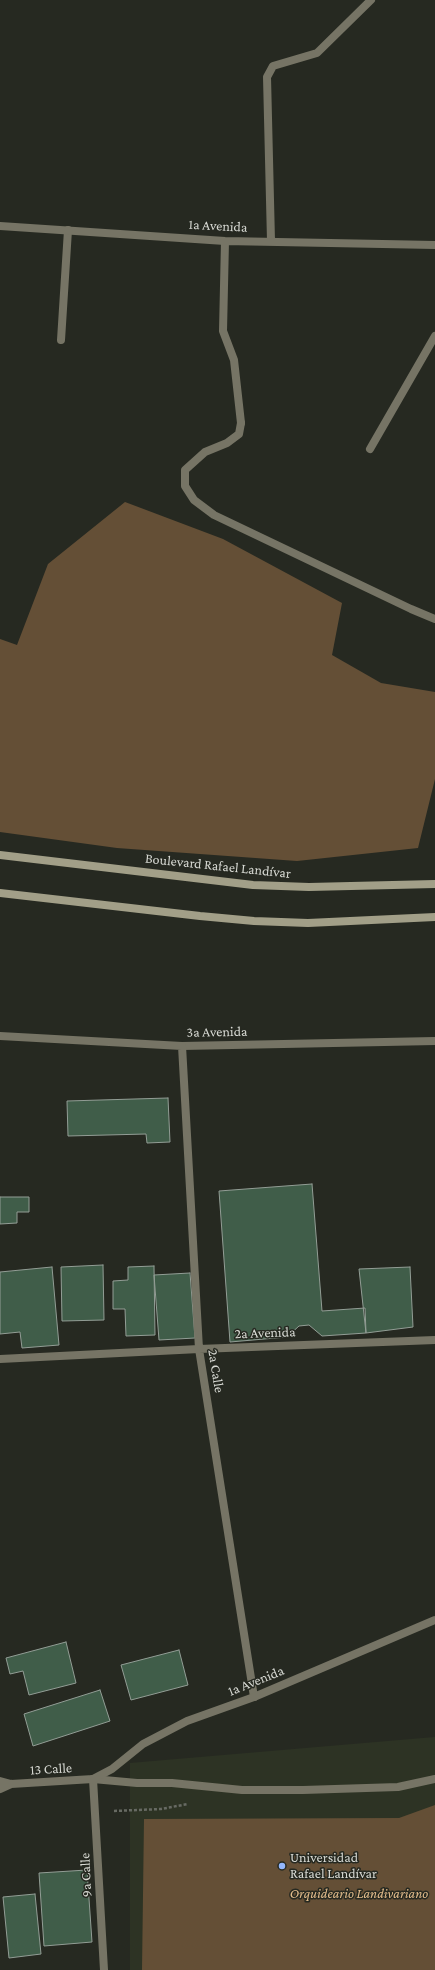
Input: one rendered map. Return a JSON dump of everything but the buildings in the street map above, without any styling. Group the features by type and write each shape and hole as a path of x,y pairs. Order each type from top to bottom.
{"main road":[{"name":"Boulevard Rafael Landívar","path":"0,855 253,885 309,887 435,884"},
{"path":"0,893 138,910 254,921 308,923 435,917"}],"street":[{"path":"271,241 267,77 274,66 317,52 371,0"},
{"name":"1a Avenida","path":"0,226 225,241 435,245"},
{"path":"61,340 68,230"},
{"path":"225,241 223,331 234,360 241,423 239,434 228,443 205,452 185,470 185,486 194,500 214,515 435,619"},
{"path":"370,450 435,336"},
{"name":"3a Avenida","path":"0,1036 182,1046 435,1041"},
{"name":"2a Calle","path":"182,1046 199,1349 254,1697"},
{"name":"2a Avenida","path":"0,1359 199,1349 435,1340"},
{"name":"1a Avenida","path":"93,1780 112,1769 143,1744 187,1721 254,1697 435,1620"},
{"name":"13 Calle","path":"0,1781 11,1784 93,1780 137,1783 172,1783 242,1790 303,1790 398,1787 435,1779"},
{"name":"9a Calle","path":"93,1780 104,1970"},
{"name":"13 Calle","path":"0,1789 11,1784"}],"shaded area":[{"name":"Orquideario Landivariano","path":"435,1737 435,1970 130,1970 130,1763"}],"green space":[{"path":"125,502 223,539 342,603 332,655 381,683 435,692 435,779 418,848 297,861 117,848 0,832 0,639 17,645 48,564"},
{"name":"Orquideario Landivariano","path":"435,1805 435,1970 142,1970 144,1819 399,1818"}],"place":[{"name":"Universidad Rafael Landívar","path":"282,1866"}]}
